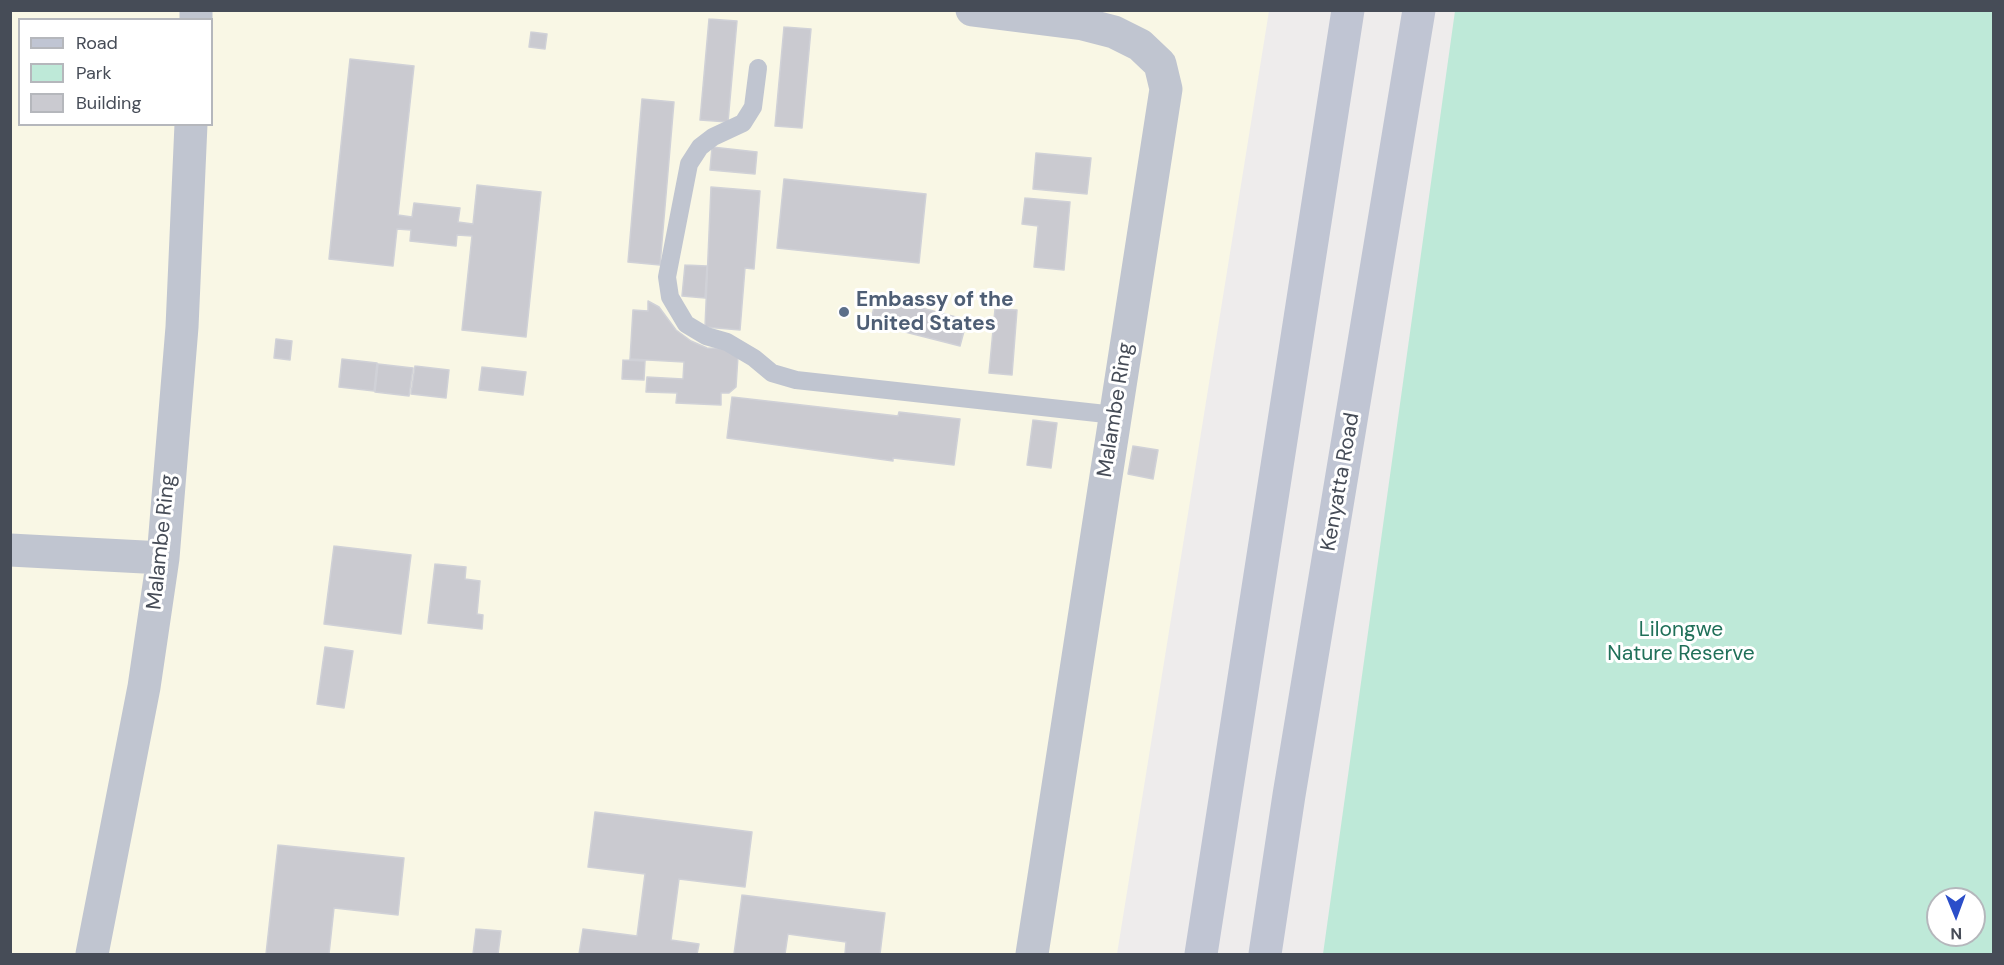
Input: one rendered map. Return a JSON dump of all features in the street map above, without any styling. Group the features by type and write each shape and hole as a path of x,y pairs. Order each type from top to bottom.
{"main road":[{"path":"1201,954 1348,10"},
{"name":"Kenyatta Road","path":"1265,954 1289,795 1419,10"}],"street":[{"name":"Malambe Ring","path":"972,10 1083,24 1114,32 1140,45 1160,64 1166,88 1032,954"},
{"name":"Malambe Ring","path":"92,954 144,687 163,558 182,327 191,126"},
{"path":"10,550 163,558"}],"lane":[{"path":"758,68 753,107 743,123 713,137 700,147 689,164 667,277 670,297 686,324 706,336 727,342 754,358 772,373 796,380 1115,416"}],"shaded area":[{"path":"10,11 1269,11 1117,954 11,954"}],"green space":[{"name":"Lilongwe Nature Reserve","path":"1455,11 1993,11 1993,954 1323,954"}],"building":[{"path":"709,19 737,21 728,122 700,120"},
{"path":"784,27 811,29 802,128 775,126"},
{"path":"531,32 547,34 545,49 529,47"},
{"path":"350,59 414,66 398,215 412,217 414,203 460,208 458,222 473,224 477,185 541,192 526,337 462,330 472,236 457,235 456,246 410,241 411,230 397,229 393,266 329,259"},
{"path":"642,99 674,102 660,265 628,262"},
{"path":"712,147 757,152 755,174 710,170"},
{"path":"1036,153 1091,158 1087,194 1033,189"},
{"path":"784,179 926,194 919,263 777,248"},
{"path":"711,187 760,191 754,269 745,268 740,330 705,327"},
{"path":"1025,198 1070,202 1064,270 1034,267 1038,226 1022,224"},
{"path":"685,265 707,266 705,298 682,296"},
{"path":"877,296 967,320 960,346 870,323"},
{"path":"648,301 659,307 676,330 691,341 707,348 731,349 738,356 736,387 729,393 721,393 721,405 676,403 677,393 646,392 647,377 683,379 684,362 630,359 633,310 648,311"},
{"path":"995,309 1017,310 1012,375 989,373"},
{"path":"276,339 292,341 290,360 274,358"},
{"path":"342,359 377,363 374,391 339,387"},
{"path":"623,360 645,361 644,380 622,379"},
{"path":"378,364 413,368 409,396 375,392"},
{"path":"415,366 449,370 446,398 411,394"},
{"path":"482,367 526,372 523,395 479,390"},
{"path":"732,397 898,416 899,412 960,419 954,465 893,458 893,461 727,438"},
{"path":"1033,420 1057,423 1051,468 1027,465"},
{"path":"1133,446 1158,450 1153,479 1128,474"},
{"path":"334,546 411,555 401,634 324,624"},
{"path":"435,564 466,567 465,579 480,581 477,614 483,615 482,629 428,623"},
{"path":"325,647 353,651 344,708 317,704"},
{"path":"595,812 752,832 745,887 679,879 671,940 699,944 697,954 579,954 583,929 637,936 645,874 588,867"},
{"path":"278,845 404,858 398,915 334,908 329,954 266,954"},
{"path":"742,895 885,913 880,954 845,954 846,942 788,934 785,954 734,954"},
{"path":"476,929 501,931 498,954 473,954"}],"place":[{"name":"Embassy of the United States","path":"844,312"}]}
